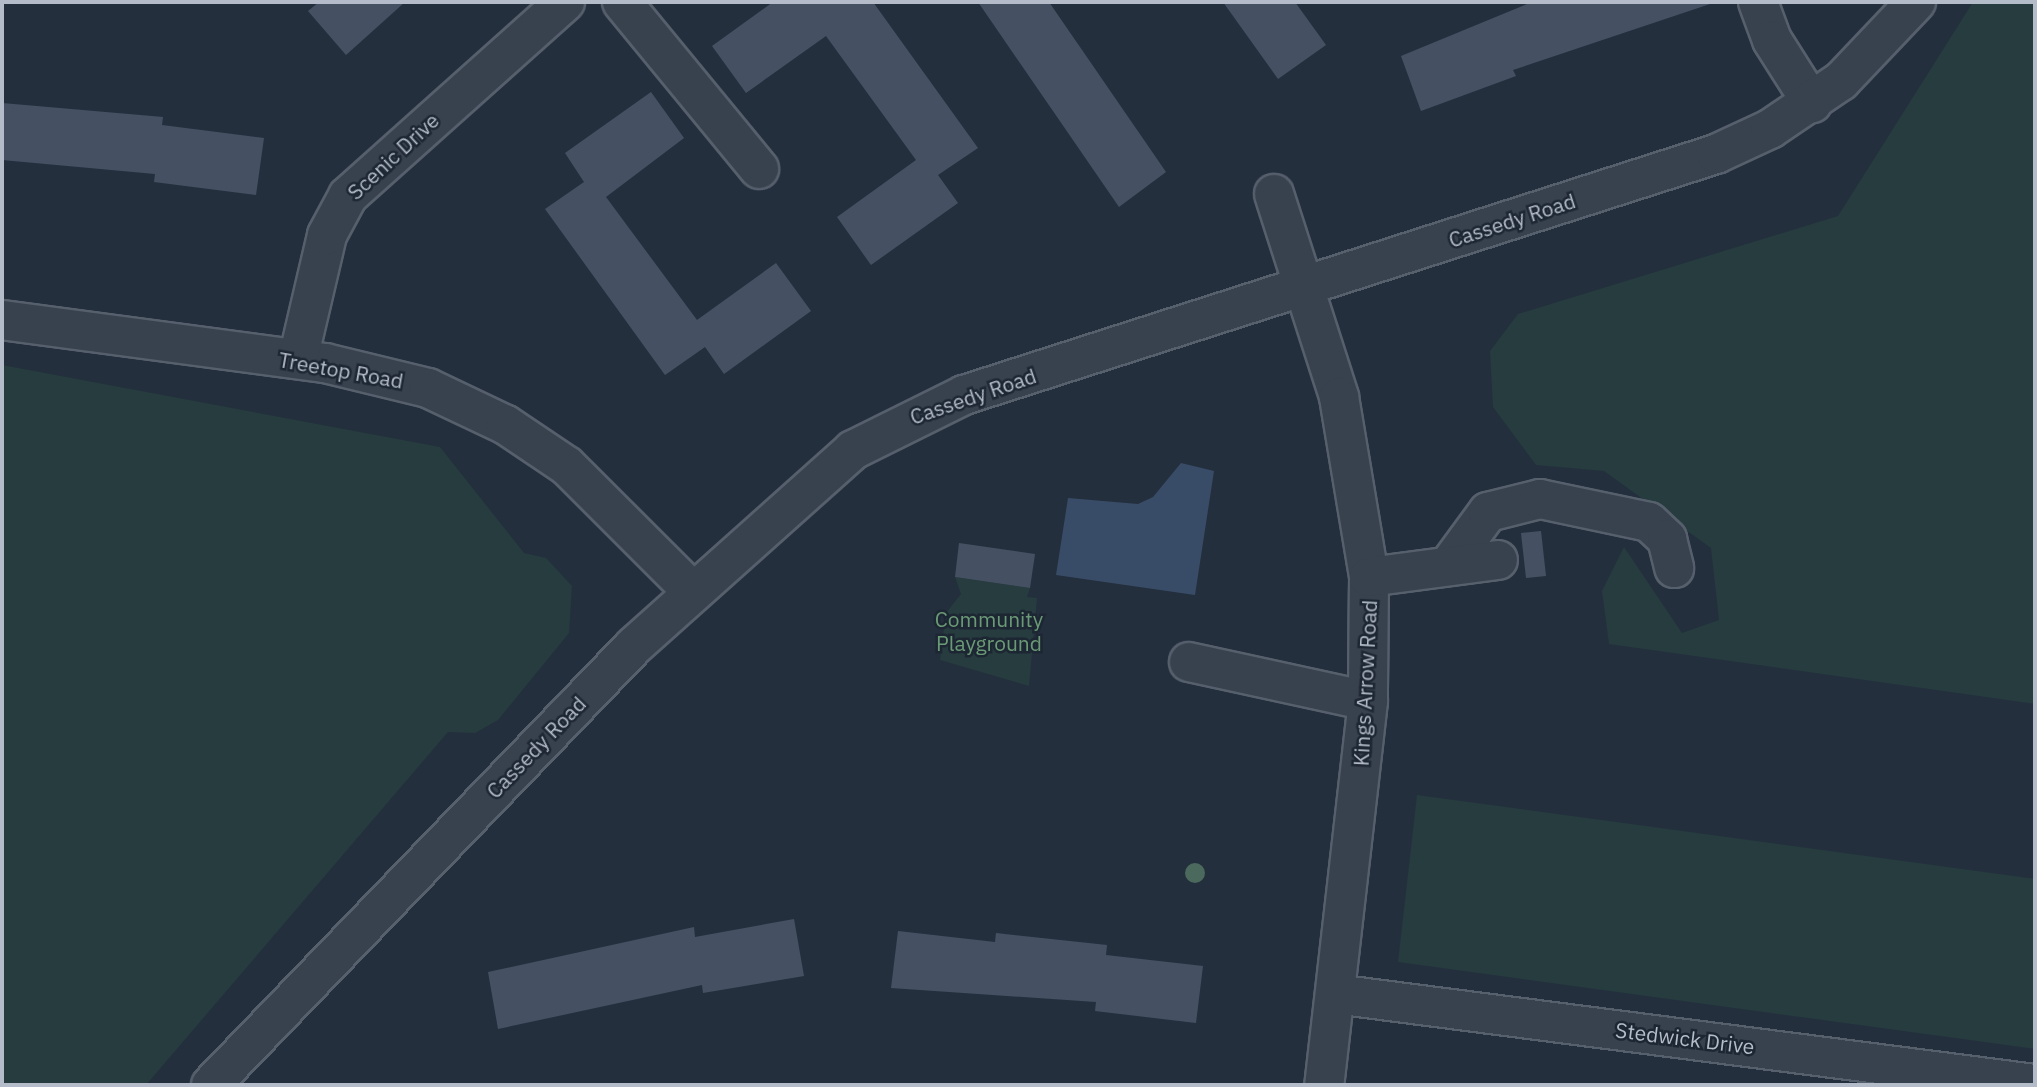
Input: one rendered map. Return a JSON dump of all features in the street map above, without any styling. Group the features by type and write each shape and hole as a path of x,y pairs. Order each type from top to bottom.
{"street":[{"name":"Scenic Drive","path":"298,359 324,244 348,196 565,2"},
{"path":"622,2 759,169"},
{"path":"1758,2 1772,40 1812,103"},
{"name":"Cassedy Road","path":"211,1085 693,592 838,460 914,415 1716,154 1812,103 1874,50 1916,2"},
{"name":"Kings Arrow Road","path":"1274,194 1308,286 1355,470 1369,578 1368,701 1324,1085"},
{"name":"Treetop Road","path":"2,320 298,359 400,379 506,425 600,494 693,592"},
{"path":"1449,565 1488,512 1540,499 1648,522 1667,539 1674,568"},
{"path":"1369,578 1498,560"},
{"path":"1189,662 1368,701"},
{"name":"Stedwick Drive","path":"1335,994 1889,1075 2035,1084"}],"green space":[{"path":"1973,2 2035,2 2035,704 1609,644 1602,591 1624,547 1682,633 1719,620 1711,548 1604,471 1536,465 1493,407 1490,351 1518,314 1838,216"},
{"path":"2,365 440,447 524,553 546,558 572,586 569,633 498,720 475,733 448,732 146,1085 2,1085"},
{"name":"Community Playground","path":"955,577 1030,588 1027,597 1037,598 1029,686 940,660 946,613 961,594"},
{"path":"1417,795 2035,879 2035,1049 1398,962"}],"water":[{"path":"1181,463 1214,471 1195,595 1056,575 1068,498 1138,504 1153,497"}],"building":[{"path":"319,2 405,2 346,55 308,11"},
{"path":"773,2 873,2 978,148 938,175 958,203 871,265 837,217 916,160 826,36 746,93 712,46"},
{"path":"978,2 1049,2 1166,172 1119,207"},
{"path":"1223,2 1295,2 1326,45 1278,79"},
{"path":"1532,2 1716,2 1513,70 1516,76 1421,111 1401,56"},
{"path":"651,92 684,138 606,197 697,320 776,263 811,311 724,374 705,347 665,375 545,209 584,182 565,153"},
{"path":"2,103 163,117 162,125 264,138 256,195 154,182 155,174 2,160"},
{"path":"1541,531 1546,576 1526,578 1521,533"},
{"path":"959,543 1035,554 1030,588 955,577"},
{"path":"794,919 804,976 703,993 702,985 498,1029 488,972 694,927 695,937"},
{"path":"898,931 995,942 996,933 1107,945 1106,955 1203,966 1196,1023 1095,1011 1096,1002 891,988"}]}
